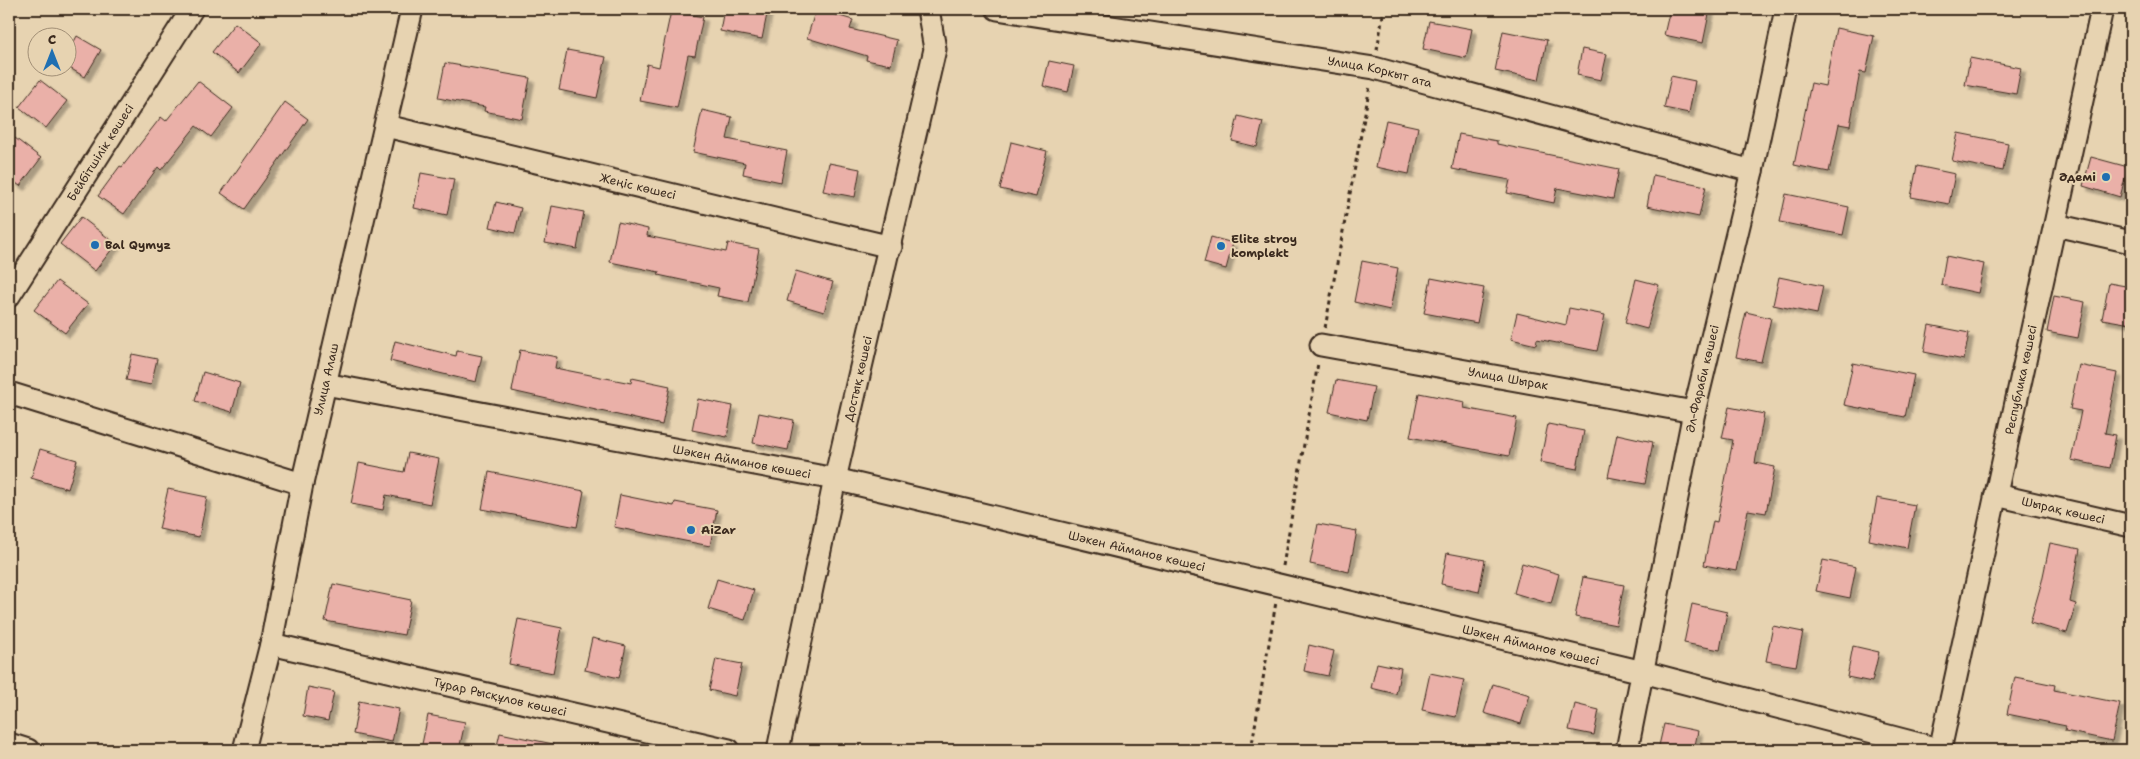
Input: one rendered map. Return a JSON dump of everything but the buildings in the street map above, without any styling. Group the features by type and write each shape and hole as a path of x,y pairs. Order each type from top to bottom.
{"street":[{"name":"Бейбітшілік көшесі","path":"9,296 192,9"},
{"name":"Улица Алаш","path":"244,750 270,644 302,484 412,9"},
{"name":"Достық көшесі","path":"778,750 835,480 935,49 928,9"},
{"name":"Улица Коркыт ата","path":"997,9 1374,68 1752,171"},
{"name":"Әл-Фараби көшесі","path":"1627,750 1694,412 1752,171 1786,9"},
{"name":"Республика көшесі","path":"1941,750 2102,9"},
{"name":"Жеңіс көшесі","path":"386,126 890,247"},
{"path":"2055,225 2131,242"},
{"name":"Улица Шырак","path":"1321,345 1694,412"},
{"name":"Шәкен Айманов көшесі","path":"325,384 835,480 1643,672 1941,750"},
{"path":"9,393 302,484"},
{"name":"Шырақ көшесі","path":"1996,495 2131,526"},
{"name":"Тұрар Рысқұлов көшесі","path":"270,644 729,750"},
{"path":"9,744 28,750"}],"path":[{"path":"1251,750 1321,345 1384,9"}],"place":[{"name":"Әдемі","path":"2106,177"},
{"name":"Bal Qymyz","path":"95,245"},
{"name":"Elite stroy komplekt","path":"1221,246"},
{"name":"AiZar","path":"691,530"}]}
